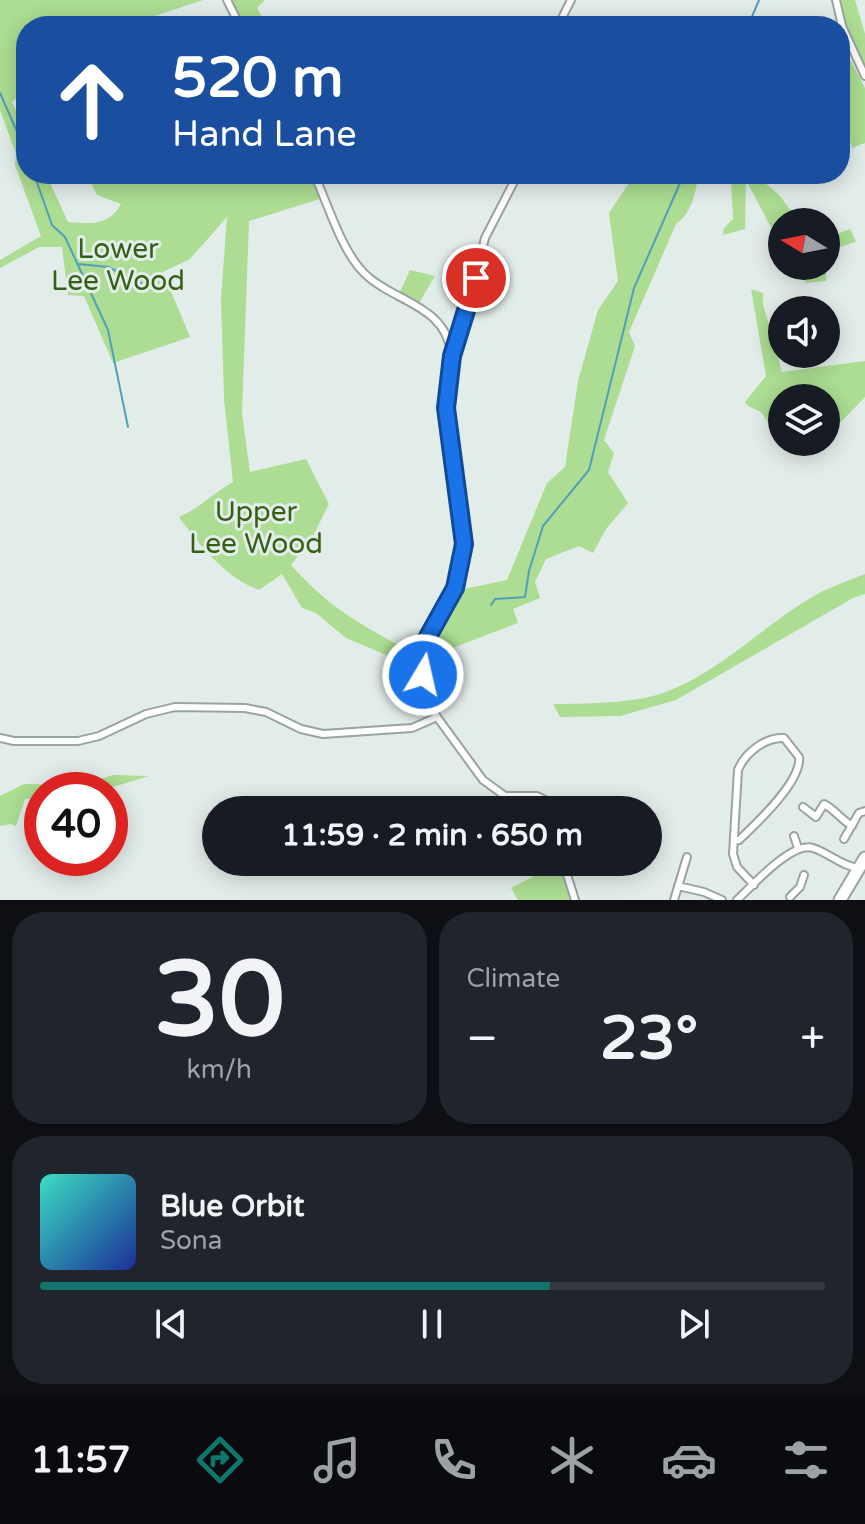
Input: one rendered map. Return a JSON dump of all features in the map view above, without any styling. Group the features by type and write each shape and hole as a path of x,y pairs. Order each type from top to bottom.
{"highway":[{"path":"841,899 862,863"}],"street":[{"path":"850,43 865,76"},
{"path":"319,184 348,248 363,272 418,305 445,329 452,356"},
{"path":"505,796 483,780 437,717 426,693 421,664 425,642 455,588 464,544 447,429 446,408 452,356 485,238 513,184"},
{"path":"445,329 461,327"},
{"path":"0,738 14,741 78,741 99,736 146,714 175,707 245,708 266,712 301,729 323,734 412,728 437,717"},
{"path":"734,841 755,825 798,770 799,757 784,738 770,739 741,762 737,781 734,841 734,861 754,885"},
{"path":"803,807 816,817 824,804 852,826"},
{"path":"844,839 859,813 865,811"},
{"path":"794,836 795,849"},
{"path":"737,900 795,849 813,848 838,862 862,863"},
{"path":"674,900 687,857"},
{"path":"804,875 793,895 804,900"},
{"path":"567,876 575,900"},
{"path":"678,886 722,900"}],"green space":[{"path":"0,0 203,0 155,16 16,16 16,98 12,102 16,111 16,154 0,110"},
{"path":"229,0 265,0 257,8 261,16 238,16"},
{"path":"839,0 855,0 865,34 865,70 850,38 850,16 842,16"},
{"path":"850,61 865,88 865,143 852,148 850,142"},
{"path":"22,184 51,184 68,222 92,223 105,220 121,204 97,195 91,184 316,184 323,198 249,221 242,413 250,472 306,459 329,504 312,538 291,565 333,605 414,653 430,612 436,613 420,653 410,665 346,638 316,613 302,608 282,574 259,590 247,585 224,569 204,549 179,517 233,482 224,399 221,299 227,217 190,259 163,272 190,337 113,363 84,296 68,295 62,247 39,247 0,268 0,260 41,236"},
{"path":"628,184 696,184 692,202 676,224 629,332 635,346 604,440 614,453 608,472 628,503 606,529 593,553 579,546 546,559 535,582 540,598 513,609 518,623 442,652 440,674 427,675 428,644 459,590 507,580 547,483 565,467 578,381 598,310 618,281 609,213"},
{"path":"731,184 746,184 745,229 723,235 724,228 733,219"},
{"path":"748,184 766,184 789,208 768,208 768,222"},
{"path":"850,229 856,242 840,247 840,233"},
{"path":"410,270 435,276 419,303 400,292"},
{"path":"804,280 826,280 826,281 806,283"},
{"path":"751,289 763,293 768,322 768,368 781,368 782,372 840,368 840,364 865,361 865,397 840,423 840,384 768,384 768,422 761,412 745,402 766,376"},
{"path":"865,574 865,594 676,700 620,716 560,717 553,704 624,701 663,693 723,661 814,596"},
{"path":"128,775 149,776 128,782"},
{"path":"24,784 24,802 16,826 0,826 0,796"},
{"path":"534,876 563,876 570,900 518,900 511,888"}],"waterway":[{"path":"752,16 759,0"},
{"path":"0,93 16,129"},
{"path":"38,184 52,225 65,237 108,330 128,427"},
{"path":"491,605 495,599 525,597 529,571 543,526 589,470 634,288 680,184"},
{"path":"78,264 108,267 141,283"}],"route":[{"path":"423,675 421,664 425,642 455,588 464,544 446,408 452,356 476,278"}],"park label":[{"name":"Lower Lee Wood","path":"118,264"},
{"name":"Upper Lee Wood","path":"256,527"}]}
